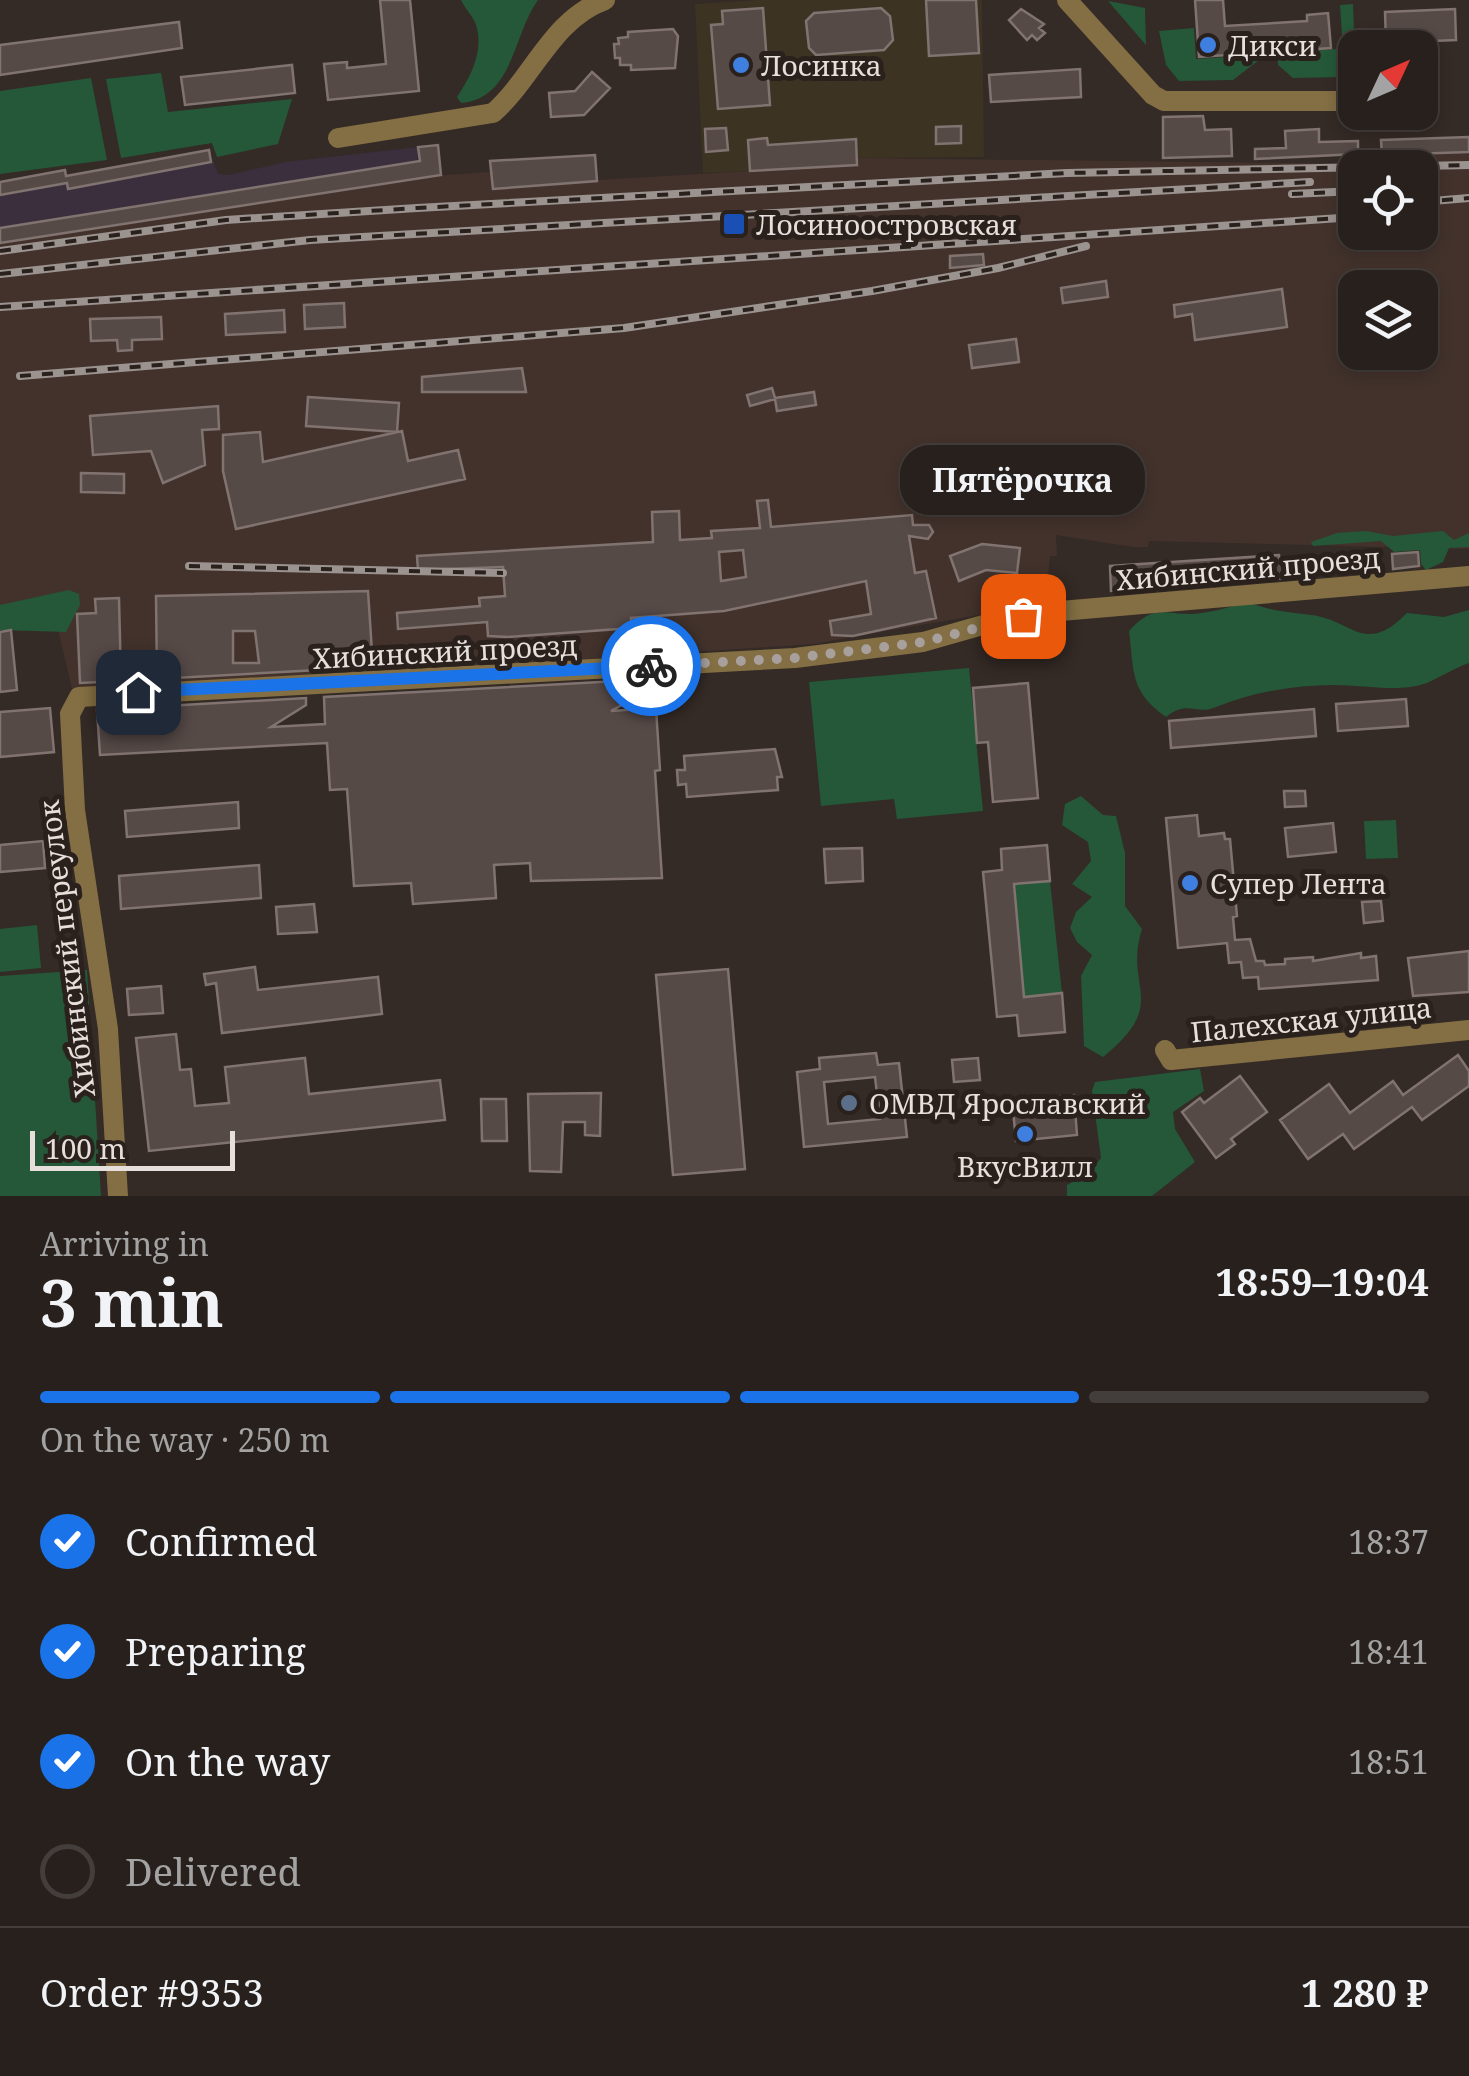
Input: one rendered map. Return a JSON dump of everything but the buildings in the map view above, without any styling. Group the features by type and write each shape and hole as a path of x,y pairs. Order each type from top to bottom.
{"street":[{"path":"338,138 493,113 578,12 605,0"},
{"path":"1067,0 1153,95 1164,101 1338,101"},
{"name":"Хибинский проезд","path":"78,697 795,658 924,642 997,621 1049,612 1469,576"},
{"name":"Хибинский переулок","path":"78,697 70,714 75,810 108,1029 118,1196"},
{"name":"Палехская улица","path":"1164,1050 1171,1060 1469,1030"}],"shaded area":[{"path":"758,0 982,0 984,157 857,158 856,140 768,145 750,171 703,173 695,4"},
{"path":"767,138 768,145 856,139 857,158 1338,164 1338,250 1438,250 1438,153 1469,152 1469,549 1149,541 1148,547 1133,547 1056,535 1057,556 1050,556 1047,586 1037,585 1035,605 813,644 73,693 53,608 0,614 0,243 417,177 490,172 490,161 595,155 598,180 749,171 748,140"},
{"path":"418,147 417,177 0,243 0,182 65,170 67,176 209,150 218,174 229,175 285,162"}],"green space":[{"path":"461,0 538,0 502,77 478,99 461,103 457,97 474,65 478,38 476,24"},
{"path":"1108,1 1145,8 1146,45"},
{"path":"1353,4 1354,30 1342,30 1340,5"},
{"path":"1194,28 1196,59 1259,55 1259,60 1233,80 1179,81 1166,65 1159,31"},
{"path":"1338,49 1338,77 1293,78 1278,65 1278,53"},
{"path":"161,73 168,112 292,99 278,144 217,157 212,143 121,158 106,79"},
{"path":"91,78 107,160 0,174 0,91"},
{"path":"1366,531 1393,536 1443,531 1454,540 1469,533 1469,547 1449,548 1443,562 1426,570 1421,564 1420,550 1394,552 1381,541 1313,546 1311,542 1337,533"},
{"path":"69,590 79,594 80,605 66,632 0,630 0,605"},
{"path":"1248,602 1326,618 1369,634 1392,626 1407,613 1444,617 1469,610 1469,663 1416,686 1289,688 1209,709 1180,709 1166,717 1154,708 1136,680 1129,631 1155,613 1202,613"},
{"path":"969,668 983,811 897,819 894,799 821,806 809,682"},
{"path":"1081,796 1103,815 1116,816 1125,853 1125,906 1142,929 1137,967 1140,1008 1123,1038 1103,1057 1084,1046 1081,976 1092,955 1077,942 1070,928 1076,912 1092,897 1072,884 1091,861 1088,842 1062,825 1065,804"},
{"path":"1396,820 1398,858 1366,859 1364,821"},
{"path":"1050,881 1062,993 1024,997 1014,884"},
{"path":"37,925 41,968 0,972 0,929"},
{"path":"87,970 101,1196 0,1196 0,976"},
{"path":"1200,1069 1204,1091 1173,1112 1175,1129 1195,1162 1152,1196 1067,1196 1067,1185 1089,1173 1101,1158 1092,1091 1095,1082"}],"railway":[{"path":"0,251 226,220 417,208 1067,173 1469,165"},
{"path":"0,274 310,240 1310,182"},
{"path":"1292,194 1338,192"},
{"path":"1438,201 1469,198"},
{"path":"0,307 1338,218"},
{"path":"20,376 624,328 872,291 998,268 1086,246"},
{"path":"189,566 503,573"}],"way so far":[{"path":"651,666 795,658 924,642 1023,616"}],"place":[{"name":"Дикси","path":"1208,45"},
{"name":"Лосинка","path":"741,65"},
{"name":"Лосиноостровская","path":"734,224"},
{"name":"Пятёрочка","path":"1023,616"},
{"name":"Супер Лента","path":"1190,883"},
{"name":"ОМВД Ярославский","path":"849,1103"},
{"name":"ВкусВилл","path":"1025,1134"}],"route":[{"path":"138,692 317,686 651,666"}]}
